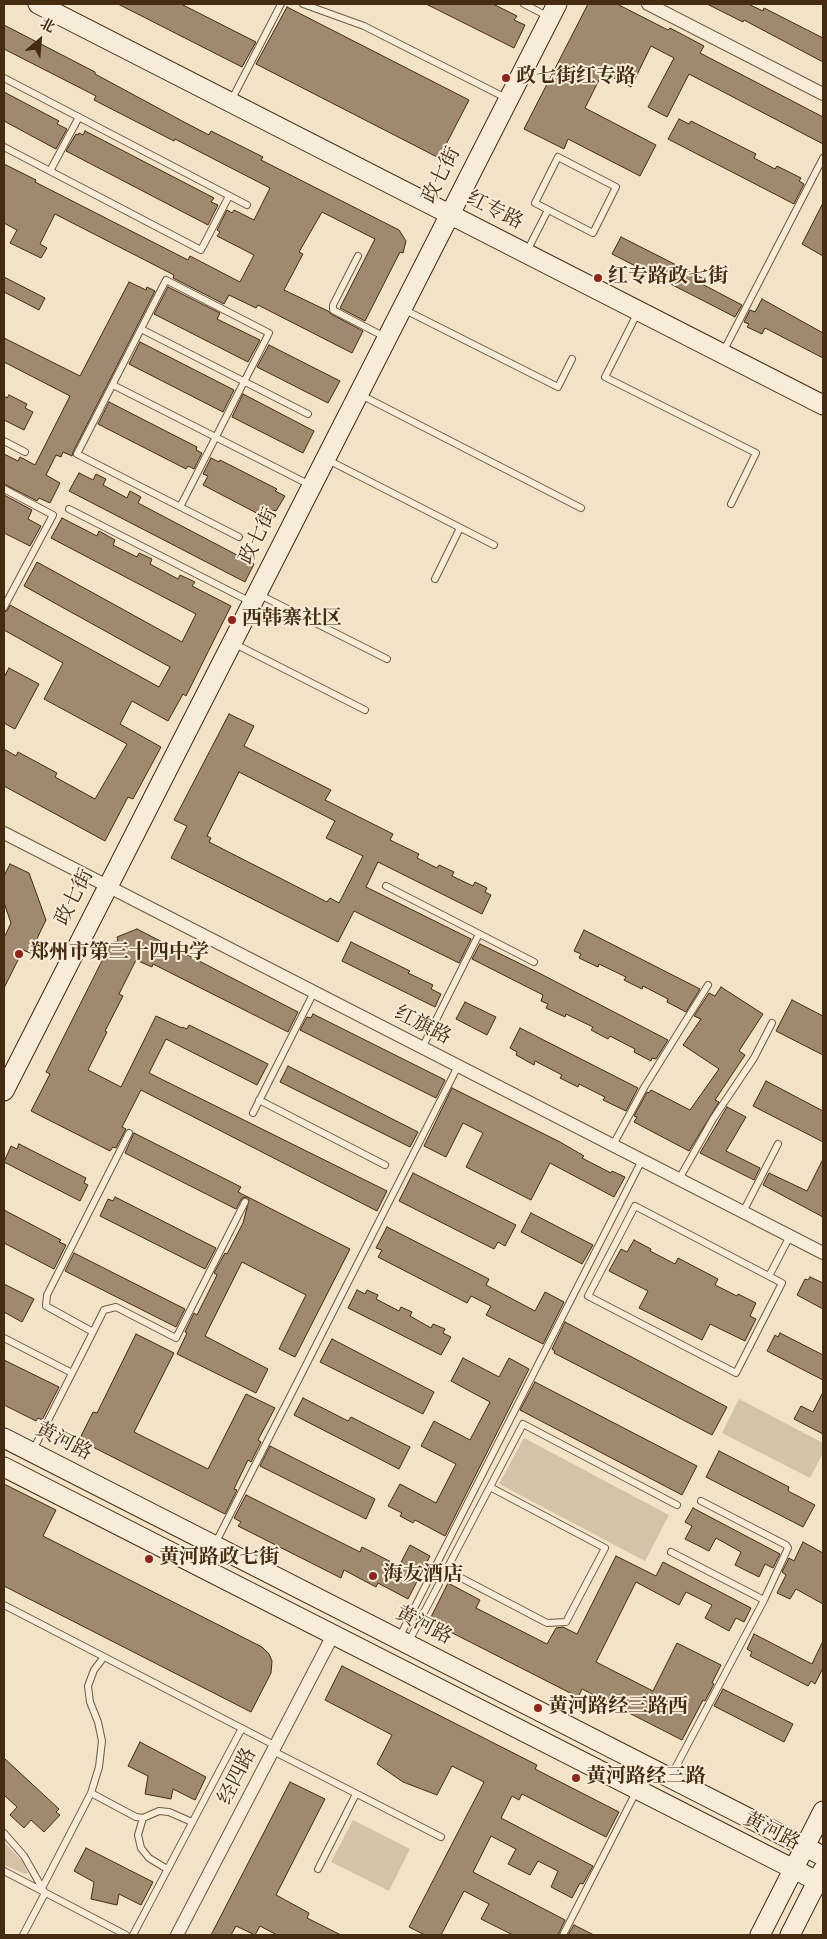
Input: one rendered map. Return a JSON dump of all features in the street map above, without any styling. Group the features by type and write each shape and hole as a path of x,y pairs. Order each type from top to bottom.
{"street":[{"name":"红专路","path":"38,4 823,405"},
{"path":"648,4 823,94"},
{"name":"政七街","path":"4,1091 554,11"},
{"name":"红旗路","path":"4,833 823,1253"},
{"name":"黄河路","path":"4,1438 823,1856"},
{"name":"黄河路","path":"4,1467 794,1869 821,1878"},
{"name":"经四路","path":"177,1935 333,1635"},
{"path":"760,1935 823,1811"},
{"path":"790,1935 821,1878"}],"lane":[{"path":"230,102 281,4"},
{"path":"303,4 364,26 508,99"},
{"path":"524,4 554,11"},
{"path":"4,78 247,205"},
{"path":"50,171 79,117"},
{"path":"4,147 201,250 229,196"},
{"path":"558,157 616,187 593,233 548,210 535,203 558,157"},
{"path":"722,354 823,158"},
{"path":"526,253 548,210"},
{"path":"358,256 333,305 333,310 386,338"},
{"path":"180,507 269,333 166,280 77,454 180,507 239,537"},
{"path":"402,308 558,387 572,359"},
{"path":"638,311 605,377 756,453 731,504"},
{"path":"141,328 308,414"},
{"path":"113,385 311,486"},
{"path":"358,394 582,508"},
{"path":"4,441 24,452"},
{"path":"325,458 494,545"},
{"path":"4,489 53,515 4,607"},
{"path":"69,509 254,598 387,659"},
{"path":"435,579 460,528"},
{"path":"231,643 365,710"},
{"path":"386,886 534,962"},
{"path":"422,1048 479,934"},
{"path":"613,1145 645,1086 708,985"},
{"path":"252,1112 314,992"},
{"path":"679,1179 714,1119 754,1058 772,1024"},
{"path":"215,1546 458,1066"},
{"path":"259,1100 385,1165"},
{"path":"93,1332 46,1306 45,1303 129,1133"},
{"path":"743,1212 778,1144"},
{"path":"403,1642 642,1160"},
{"path":"32,1452 104,1310 116,1307 176,1338 246,1202"},
{"path":"635,1206 769,1276 782,1283 736,1373 588,1296 635,1206"},
{"path":"769,1276 790,1236"},
{"path":"4,1338 72,1373"},
{"path":"403,1642 446,1570 523,1424 677,1505"},
{"path":"446,1570 547,1623 566,1622 605,1548 490,1487"},
{"path":"670,1778 764,1600 788,1548 786,1545 701,1501"},
{"path":"671,1552 764,1600"},
{"path":"4,1605 242,1728 356,1794 441,1837"},
{"path":"23,1935 91,1793 99,1767 102,1742 98,1722 90,1702 88,1686 94,1670 104,1656"},
{"path":"133,1935 242,1728"},
{"path":"563,1935 637,1790"},
{"path":"91,1793 136,1817 143,1818 159,1811 169,1812 192,1822"},
{"path":"318,1869 356,1794"},
{"path":"143,1818 138,1835 141,1848 149,1858 167,1869"},
{"path":"4,1833 24,1856 44,1890"},
{"path":"4,1871 44,1890 126,1935"}],"shaded area":[{"path":"739,1399 823,1443 823,1453 810,1478 722,1433"},
{"path":"524,1438 669,1515 645,1561 499,1484"},
{"path":"353,1820 410,1849 389,1891 331,1862"},
{"path":"4,1842 22,1861 28,1873 25,1874 4,1865"}],"building":[{"path":"118,4 181,4 256,42 242,67"},
{"path":"426,4 493,4 517,16 514,20 525,25 514,48"},
{"path":"588,4 617,4 704,46 700,53 823,117 823,144 689,74 667,117 648,107 674,58 651,46 631,87 603,72 585,108 656,145 640,176 568,139 564,149 524,129"},
{"path":"707,4 748,4 763,11 764,8 823,38 823,62 744,20 743,22"},
{"path":"287,7 469,100 439,158 256,64"},
{"path":"4,25 95,72 95,74 209,135 211,131 263,157 261,160 399,230 406,241 403,253 400,252 365,321 340,308 375,239 322,212 299,252 303,254 284,290 328,311 363,331 352,353 258,305 256,308 229,295 224,304 173,278 174,275 55,214 40,244 47,248 41,258 10,243 17,230 4,223 4,164 36,180 35,182 188,260 190,256 240,282 254,255 217,236 220,232 217,230 227,210 232,213 234,210 254,220 270,188 94,100 96,96 4,49"},
{"path":"4,92 59,121 57,124 67,129 56,149 4,121"},
{"path":"679,119 689,124 691,121 756,154 754,158 775,169 777,166 801,178 799,181 804,184 794,204 668,139"},
{"path":"85,131 214,198 211,202 218,205 208,225 66,151 76,134 83,135"},
{"path":"823,203 823,256 802,244"},
{"path":"621,237 704,279 702,284 742,305 735,317 612,254"},
{"path":"4,277 45,298 39,310 4,292"},
{"path":"129,282 146,290 147,287 155,291 72,456 63,452 61,457 56,455 46,475 60,483 50,503 39,498 37,501 4,484 4,454 18,461 20,457 35,465 70,396 4,362 4,338 80,376"},
{"path":"168,287 220,313 217,319 260,340 248,362 154,314"},
{"path":"762,299 823,333 823,358 765,328 762,334 747,327 749,324 744,322 750,310 755,312"},
{"path":"140,342 234,390 223,412 129,364"},
{"path":"269,345 340,381 328,403 257,367"},
{"path":"243,394 314,431 303,453 232,417"},
{"path":"9,395 27,404 25,408 33,412 24,430 4,420 4,396 7,398"},
{"path":"109,402 197,447 196,450 202,453 194,469 188,466 186,469 98,424"},
{"path":"211,458 219,462 220,460 277,489 275,491 285,496 276,511 273,510 268,519 203,485 208,476 203,474"},
{"path":"79,473 93,480 96,474 106,479 103,485 127,498 130,491 141,497 138,503 254,564 245,582 69,491"},
{"path":"4,495 32,510 28,519 41,526 30,546 4,533"},
{"path":"62,518 97,536 99,531 115,540 113,545 137,557 139,553 152,559 150,564 178,579 180,575 195,582 192,586 231,606 186,696 183,694 168,721 132,701 120,724 161,747 133,799 128,797 105,841 4,786 4,749 16,756 18,752 57,773 55,777 95,799 127,744 44,699 63,663 4,630 4,612 7,611 10,605 159,687 170,667 24,586 37,562 182,642 196,614 51,538"},
{"path":"9,668 39,684 15,729 4,723 4,677"},
{"path":"229,714 254,726 244,746 331,790 325,800 393,834 390,840 419,854 417,858 437,868 439,865 454,872 452,876 473,886 475,882 487,888 485,892 491,895 482,914 378,862 366,887 471,939 459,963 354,911 338,942 171,858 187,826 174,820","holes":["239,772 335,821 326,838 363,856 339,903 330,898 327,902 209,842 211,838 207,836"]},
{"name":"郑州市第三十四中学","path":"10,864 29,873 46,920 30,953 23,950 4,988 4,938 11,923 4,903 4,876"},
{"path":"137,929 298,1012 288,1032 153,964 152,967 136,960 119,994 123,996 88,1070 121,1087 156,1016 182,1028 187,1029 189,1025 224,1042 268,1064 257,1085 166,1039 149,1073 387,1191 377,1211 141,1090 122,1127 126,1129 116,1148 113,1147 110,1151 31,1111 50,1074 46,1072 111,943 118,941 117,937"},
{"path":"584,930 700,989 686,1012 667,1002 668,999 643,986 642,989 624,980 626,977 599,964 598,967 579,958 581,954 574,951"},
{"path":"351,942 410,971 408,973 433,985 431,989 441,994 435,1007 342,961"},
{"path":"480,944 668,1040 656,1059 652,1058 651,1061 634,1052 635,1049 610,1036 608,1039 591,1030 593,1027 566,1014 565,1017 546,1008 548,1004 541,1001 543,995 472,959"},
{"path":"721,987 763,1014 739,1051 745,1055 715,1100 719,1102 689,1151 634,1122 637,1117 634,1116 647,1092 649,1093 651,1090 690,1110 719,1069 683,1045 701,1019 694,1016 709,993 715,996"},
{"path":"792,1000 823,1016 823,1055 776,1031"},
{"path":"465,1002 496,1017 487,1035 456,1019"},
{"path":"313,1014 445,1080 436,1098 300,1030 307,1017 311,1018"},
{"path":"520,1028 638,1088 626,1111 603,1100 605,1097 579,1084 578,1087 560,1078 562,1075 535,1061 534,1065 516,1055 517,1052 510,1048"},
{"path":"288,1066 418,1132 410,1147 280,1082"},
{"path":"766,1081 823,1111 823,1142 753,1106"},
{"path":"452,1088 560,1142 584,1156 582,1158 611,1173 612,1171 625,1177 614,1197 550,1163 531,1200 466,1167 483,1133 463,1123 446,1157 424,1146"},
{"path":"727,1107 746,1117 726,1151 760,1168 754,1180 700,1153"},
{"path":"134,1133 241,1187 238,1192 350,1249 295,1357 279,1349 306,1295 242,1262 205,1336 268,1369 256,1393 177,1354 194,1313 197,1315 217,1275 214,1273 225,1253 227,1254 243,1223 249,1200 247,1197 242,1198 236,1209 125,1153"},
{"path":"19,1144 86,1178 84,1183 88,1185 80,1201 4,1162 11,1146 17,1149"},
{"path":"823,1159 823,1217 763,1185 769,1173 807,1191"},
{"path":"413,1173 516,1225 505,1246 498,1242 494,1249 399,1201"},
{"path":"115,1197 216,1248 205,1269 100,1216 108,1199 113,1201"},
{"path":"4,1210 61,1240 59,1242 66,1245 54,1269 4,1243"},
{"path":"531,1213 593,1245 582,1264 521,1232"},
{"path":"387,1227 489,1279 486,1285 535,1311 545,1292 564,1302 543,1344 486,1315 491,1306 471,1296 467,1303 378,1257 382,1250 376,1248"},
{"path":"634,1240 675,1264 678,1258 718,1279 715,1285 756,1303 750,1316 756,1319 745,1341 710,1324 702,1340 639,1308 648,1291 609,1271 621,1249 627,1252"},
{"path":"74,1253 185,1309 176,1327 65,1271"},
{"path":"810,1277 823,1283 823,1309 797,1295 805,1279 808,1280"},
{"path":"4,1284 34,1299 22,1322 4,1312"},
{"path":"357,1290 365,1294 367,1290 378,1295 376,1299 399,1311 401,1307 412,1312 410,1316 431,1328 433,1324 445,1329 443,1333 451,1337 441,1355 348,1308"},
{"path":"565,1322 727,1407 712,1435 554,1353 555,1351 552,1349"},
{"path":"780,1333 823,1355 823,1380 767,1351 775,1335 778,1337"},
{"path":"136,1334 174,1353 134,1432 208,1469 246,1394 275,1408 258,1440 261,1442 251,1462 248,1460 234,1489 237,1490 225,1514 79,1440 93,1412 97,1413"},
{"path":"332,1339 434,1392 423,1414 320,1362"},
{"path":"463,1358 499,1377 509,1358 529,1369 445,1536 415,1520 413,1523 400,1516 402,1513 388,1506 400,1484 436,1503 456,1464 421,1446 434,1421 470,1440 490,1402 451,1381"},
{"path":"4,1360 59,1387 42,1420 38,1418 36,1421 4,1405"},
{"path":"535,1382 697,1466 682,1495 520,1410"},
{"path":"823,1392 823,1434 794,1419 801,1406 813,1412"},
{"path":"303,1398 348,1421 351,1417 410,1447 399,1469 294,1415"},
{"path":"270,1446 375,1499 366,1519 260,1466"},
{"path":"719,1451 789,1487 788,1491 815,1505 803,1527 706,1477"},
{"path":"4,1484 56,1510 43,1536 262,1647 269,1654 272,1661 271,1673 251,1712 4,1586"},
{"path":"246,1495 360,1552 362,1547 399,1566 410,1545 430,1556 408,1599 378,1583 376,1587 344,1570 341,1578 238,1526 241,1522 234,1518"},
{"path":"693,1508 780,1554 773,1568 765,1564 759,1577 735,1565 741,1552 716,1538 709,1551 685,1539 692,1526 685,1522"},
{"path":"803,1542 823,1553 823,1604 796,1589 790,1599 777,1593 786,1575 782,1572 789,1558 794,1561"},
{"path":"616,1556 656,1576 663,1562 751,1608 744,1622 736,1618 729,1631 705,1618 712,1605 686,1592 679,1605 636,1582 596,1662 653,1691 677,1643 721,1665 712,1683 714,1684 705,1701 703,1700 682,1740 582,1689 578,1697 429,1621 448,1583 480,1600 476,1608 547,1644 556,1628 563,1627 577,1634"},
{"path":"754,1634 812,1664 823,1641 823,1668 815,1684 811,1681 808,1686 750,1656 752,1652 747,1649"},
{"path":"342,1666 537,1765 535,1769 619,1812 606,1837 522,1794 519,1800 512,1796 501,1818 593,1866 583,1884 580,1883 572,1898 551,1887 558,1871 538,1861 530,1875 508,1864 516,1849 491,1836 473,1872 565,1920 558,1935 513,1935 481,1919 489,1904 464,1891 441,1935 425,1935 409,1927 484,1782 452,1766 437,1795 403,1782 377,1764 392,1735 325,1700"},
{"path":"723,1689 793,1724 784,1742 714,1706"},
{"path":"140,1742 206,1777 195,1800 173,1789 171,1799 145,1794 148,1776 128,1766"},
{"path":"4,1758 59,1809 56,1812 60,1815 44,1832 31,1820 24,1828 10,1815 17,1807 4,1795"},
{"path":"290,1782 325,1799 276,1895 309,1913 307,1918 341,1935 277,1935 260,1926 255,1935 236,1926 231,1935 211,1935"},
{"path":"86,1848 153,1882 141,1905 119,1894 117,1905 91,1899 94,1882 74,1871"},
{"path":"574,1925 594,1935 568,1935"}],"place":[{"name":"政七街红专路","path":"506,78"},
{"name":"红专路政七街","path":"598,278"},
{"name":"西韩寨社区","path":"232,620"},
{"name":"郑州市第三十四中学","path":"19,954"},
{"name":"黄河路政七街","path":"149,1559"},
{"name":"海友酒店","path":"373,1576"},
{"name":"黄河路经三路西","path":"538,1708"},
{"name":"黄河路经三路","path":"576,1778"}]}
